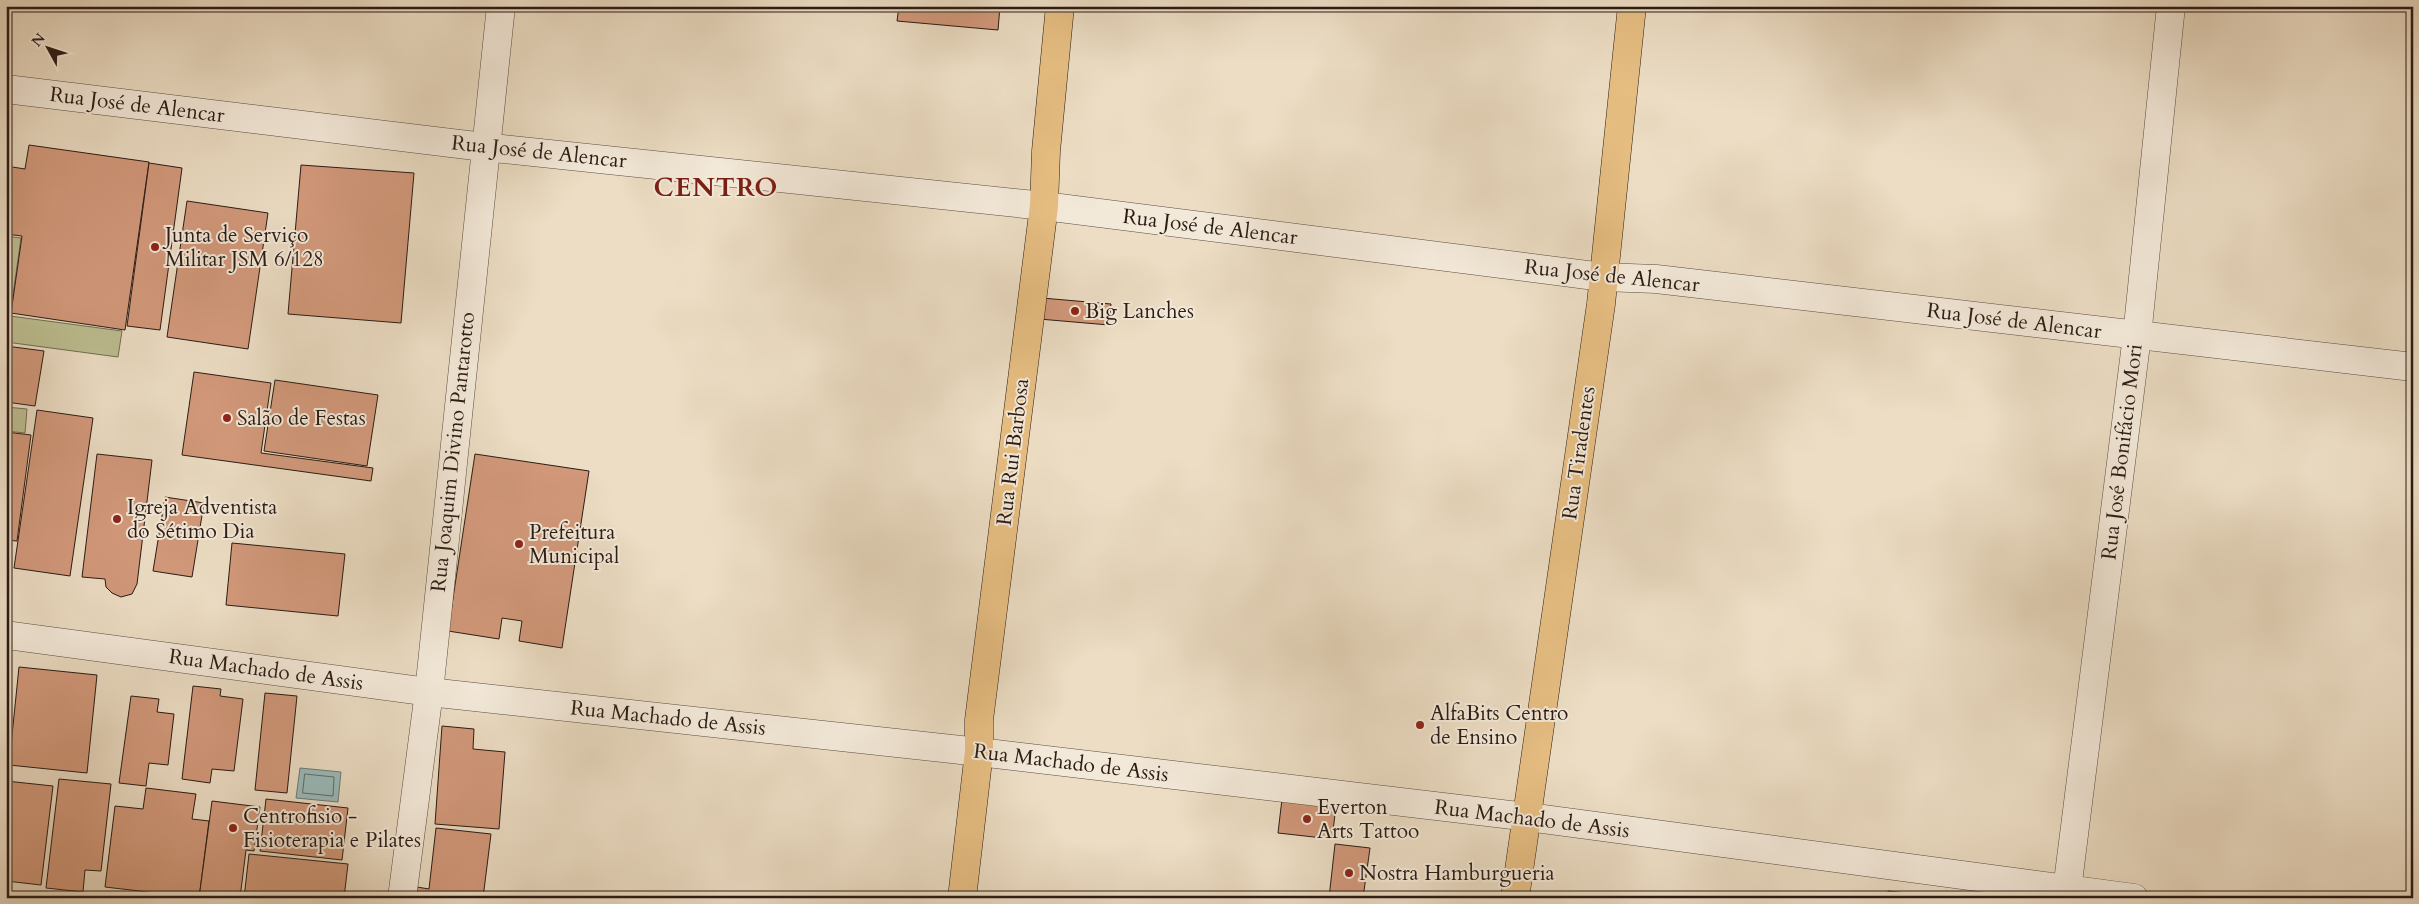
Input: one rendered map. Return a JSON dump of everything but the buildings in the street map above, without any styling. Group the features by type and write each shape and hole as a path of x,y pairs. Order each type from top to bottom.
{"main road":[{"name":"Rua Rui Barbosa","path":"962,898 979,752 979,720 1044,206 1046,150 1060,6"},
{"name":"Rua Tiradentes","path":"1515,898 1528,817 1603,277 1632,6"}],"street":[{"name":"Rua Joaquim Divino Pantarotto","path":"402,898 429,692 484,147 501,6"},
{"name":"Rua José Bonifácio Mori","path":"2067,894 2137,336 2171,6"},
{"name":"Rua José de Alencar","path":"6,88 484,147 1044,206 1603,277 1656,279 2413,368"},
{"name":"Rua Machado de Assis","path":"6,635 429,692 979,752 1528,817 2067,894 2134,898"}],"green space":[{"path":"6,236 21,238 10,316 122,331 118,357 6,342"},
{"path":"6,407 27,409 25,433 6,431"}],"water":[{"path":"300,768 341,772 338,802 296,798"}],"place":[{"name":"Junta de Serviço Militar JSM 6/128","path":"155,247"},
{"name":"Big Lanches","path":"1075,311"},
{"name":"Salão de Festas","path":"227,418"},
{"name":"Igreja Adventista do Sétimo Dia","path":"117,519"},
{"name":"Prefeitura Municipal","path":"519,544"},
{"name":"AlfaBits Centro de Ensino","path":"1420,725"},
{"name":"Everton Arts Tattoo","path":"1307,819"},
{"name":"Centrofisio - Fisioterapia e Pilates","path":"233,828"},
{"name":"Nostra Hamburgueria","path":"1349,873"}],"district":[{"name":"CENTRO","path":"716,187"}]}
